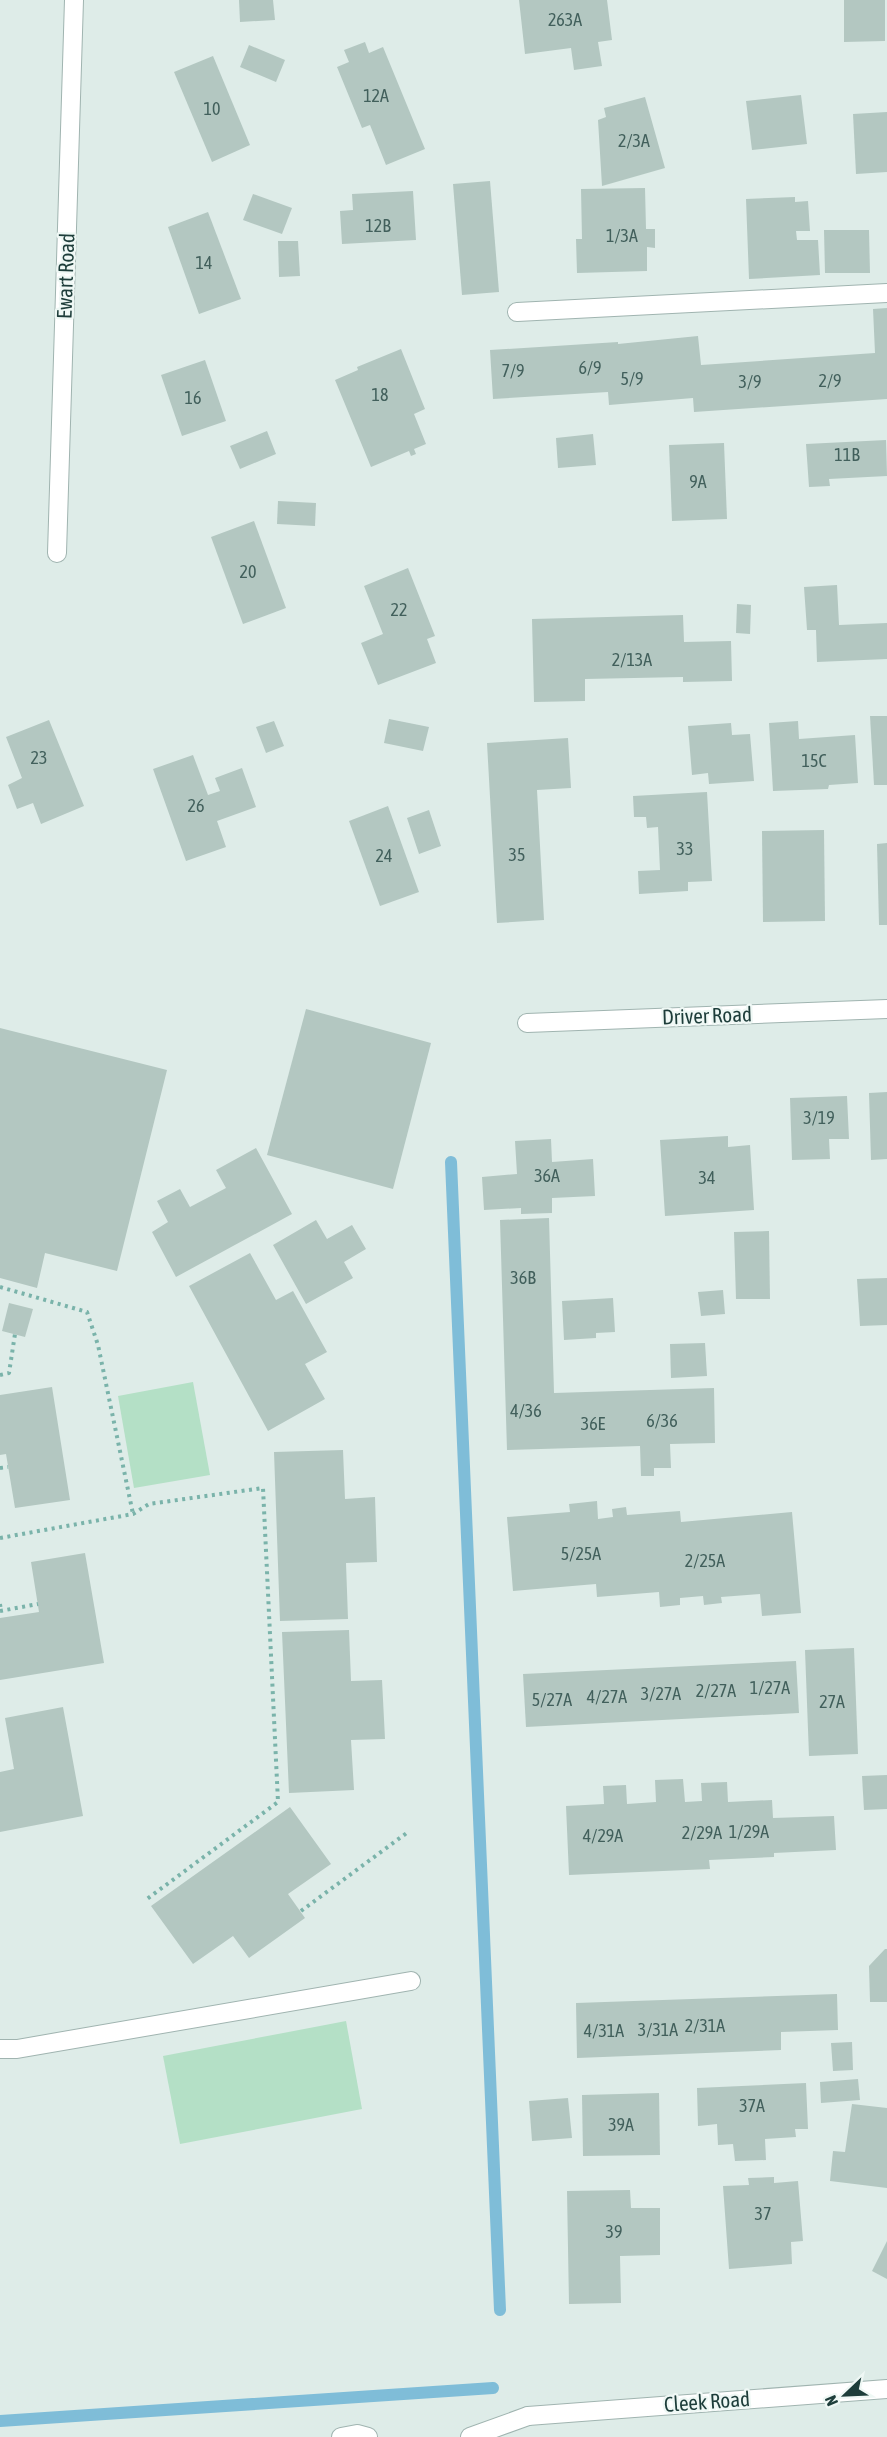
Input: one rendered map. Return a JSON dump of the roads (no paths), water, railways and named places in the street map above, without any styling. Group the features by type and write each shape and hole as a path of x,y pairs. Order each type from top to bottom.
{"street":[{"name":"Ewart Road","path":"57,553 74,0"},
{"path":"517,312 887,293"},
{"name":"Driver Road","path":"526,1023 887,1009"},
{"path":"0,2049 17,2049 411,1981"},
{"name":"Cleek Road","path":"470,2437 528,2416 887,2389"},
{"path":"340,2437 357,2434 368,2437"}],"waterway":[{"path":"451,1162 500,2310"},
{"path":"0,2421 493,2388"}]}
